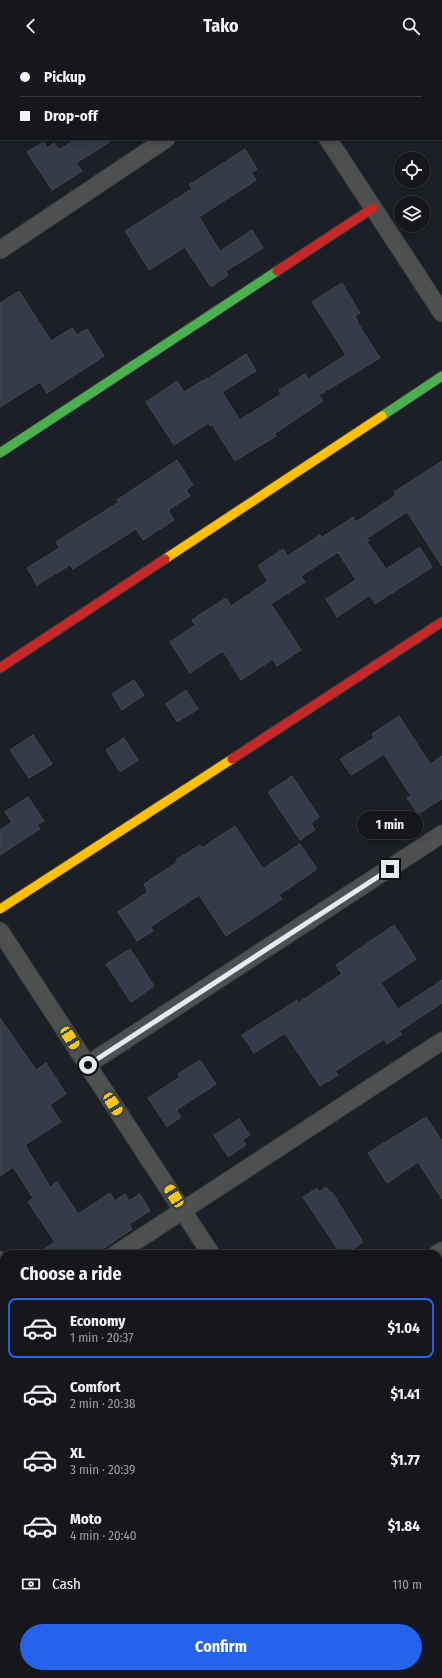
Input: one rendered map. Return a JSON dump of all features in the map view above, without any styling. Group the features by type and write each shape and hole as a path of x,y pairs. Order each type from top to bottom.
{"street":[{"path":"0,250 165,140"},
{"path":"329,140 442,314"},
{"path":"0,452 373,208"},
{"path":"0,668 442,376"},
{"path":"0,909 442,622"},
{"path":"88,1065 442,834"},
{"path":"0,931 209,1250"},
{"path":"122,1250 442,1041"}],"building":[{"path":"74,140 112,140 76,163 82,171 52,190 27,152 44,142 47,148 54,143 59,150"},
{"path":"245,149 257,169 251,173 256,180 199,217 220,251 252,230 263,248 226,271 228,275 211,287 185,247 149,270 125,231 192,189 189,185"},
{"path":"342,283 360,313 355,316 359,325 380,358 319,395 323,401 274,434 276,436 235,461 212,425 210,426 208,423 174,445 146,402 177,381 184,392 246,354 256,371 222,392 240,420 281,394 279,390 305,374 308,379 346,355 312,302"},
{"path":"19,291 51,341 72,328 77,335 87,329 104,356 47,393 40,382 0,407 0,303"},
{"path":"177,460 193,485 186,490 190,496 168,510 174,520 143,540 136,529 73,569 70,565 37,585 27,568 59,548 56,542 119,502 117,500"},
{"path":"442,461 442,566 407,512 367,538 369,541 367,542 386,569 420,547 432,567 375,604 370,595 337,617 326,599 356,580 338,552 301,576 305,582 271,604 301,650 277,666 273,659 241,680 223,651 190,673 170,642 195,625 192,620 226,598 231,606 268,581 258,566 283,549 288,556 320,535 322,537 353,517 356,522 396,495 394,492"},
{"path":"134,680 144,695 122,710 112,694"},
{"path":"186,690 198,709 177,722 166,704"},
{"path":"399,716 430,764 442,756 442,799 418,814 407,798 411,796 384,754 351,775 340,759 374,738 372,734"},
{"path":"33,735 52,764 29,778 10,750"},
{"path":"124,738 138,760 120,772 106,750"},
{"path":"292,776 319,817 311,823 315,830 300,840 268,792"},
{"path":"28,797 44,821 37,825 40,829 0,855 0,830 12,822 5,812"},
{"path":"235,826 263,869 300,844 317,869 279,895 282,899 226,936 199,895 150,927 153,931 137,941 118,912 148,892 144,884 178,862 176,860 200,845 202,848"},
{"path":"394,925 416,959 381,983 398,1009 442,980 442,1003 399,1031 402,1034 387,1044 384,1039 335,1071 338,1075 320,1086 285,1033 254,1053 242,1035 297,1000 298,1003 342,974 336,965"},
{"path":"130,949 154,986 131,1002 106,964"},
{"path":"0,1018 36,1070 46,1063 66,1094 50,1105 61,1122 25,1145 50,1187 57,1182 78,1214 110,1193 115,1201 125,1194 129,1201 140,1194 150,1211 129,1224 132,1229 101,1250 43,1250 55,1242 28,1202 33,1198 13,1167 0,1176"},
{"path":"200,1060 216,1084 176,1110 181,1117 167,1127 148,1098 180,1077 178,1074"},
{"path":"426,1117 442,1141 442,1199 418,1162 387,1183 368,1153"},
{"path":"239,1119 250,1135 243,1140 246,1145 228,1157 214,1135"},
{"path":"326,1187 330,1193 332,1192 363,1242 351,1250 338,1250 303,1197 317,1188 319,1192"}],"traffic: fast":[{"path":"0,453 277,271"},
{"path":"382,416 442,376"}],"traffic: slow":[{"path":"165,559 382,416"},
{"path":"0,909 232,759"}],"traffic: jam":[{"path":"277,271 373,208"},
{"path":"0,668 165,559"},
{"path":"232,759 442,622"}],"route":[{"path":"88,1065 390,869"}]}
